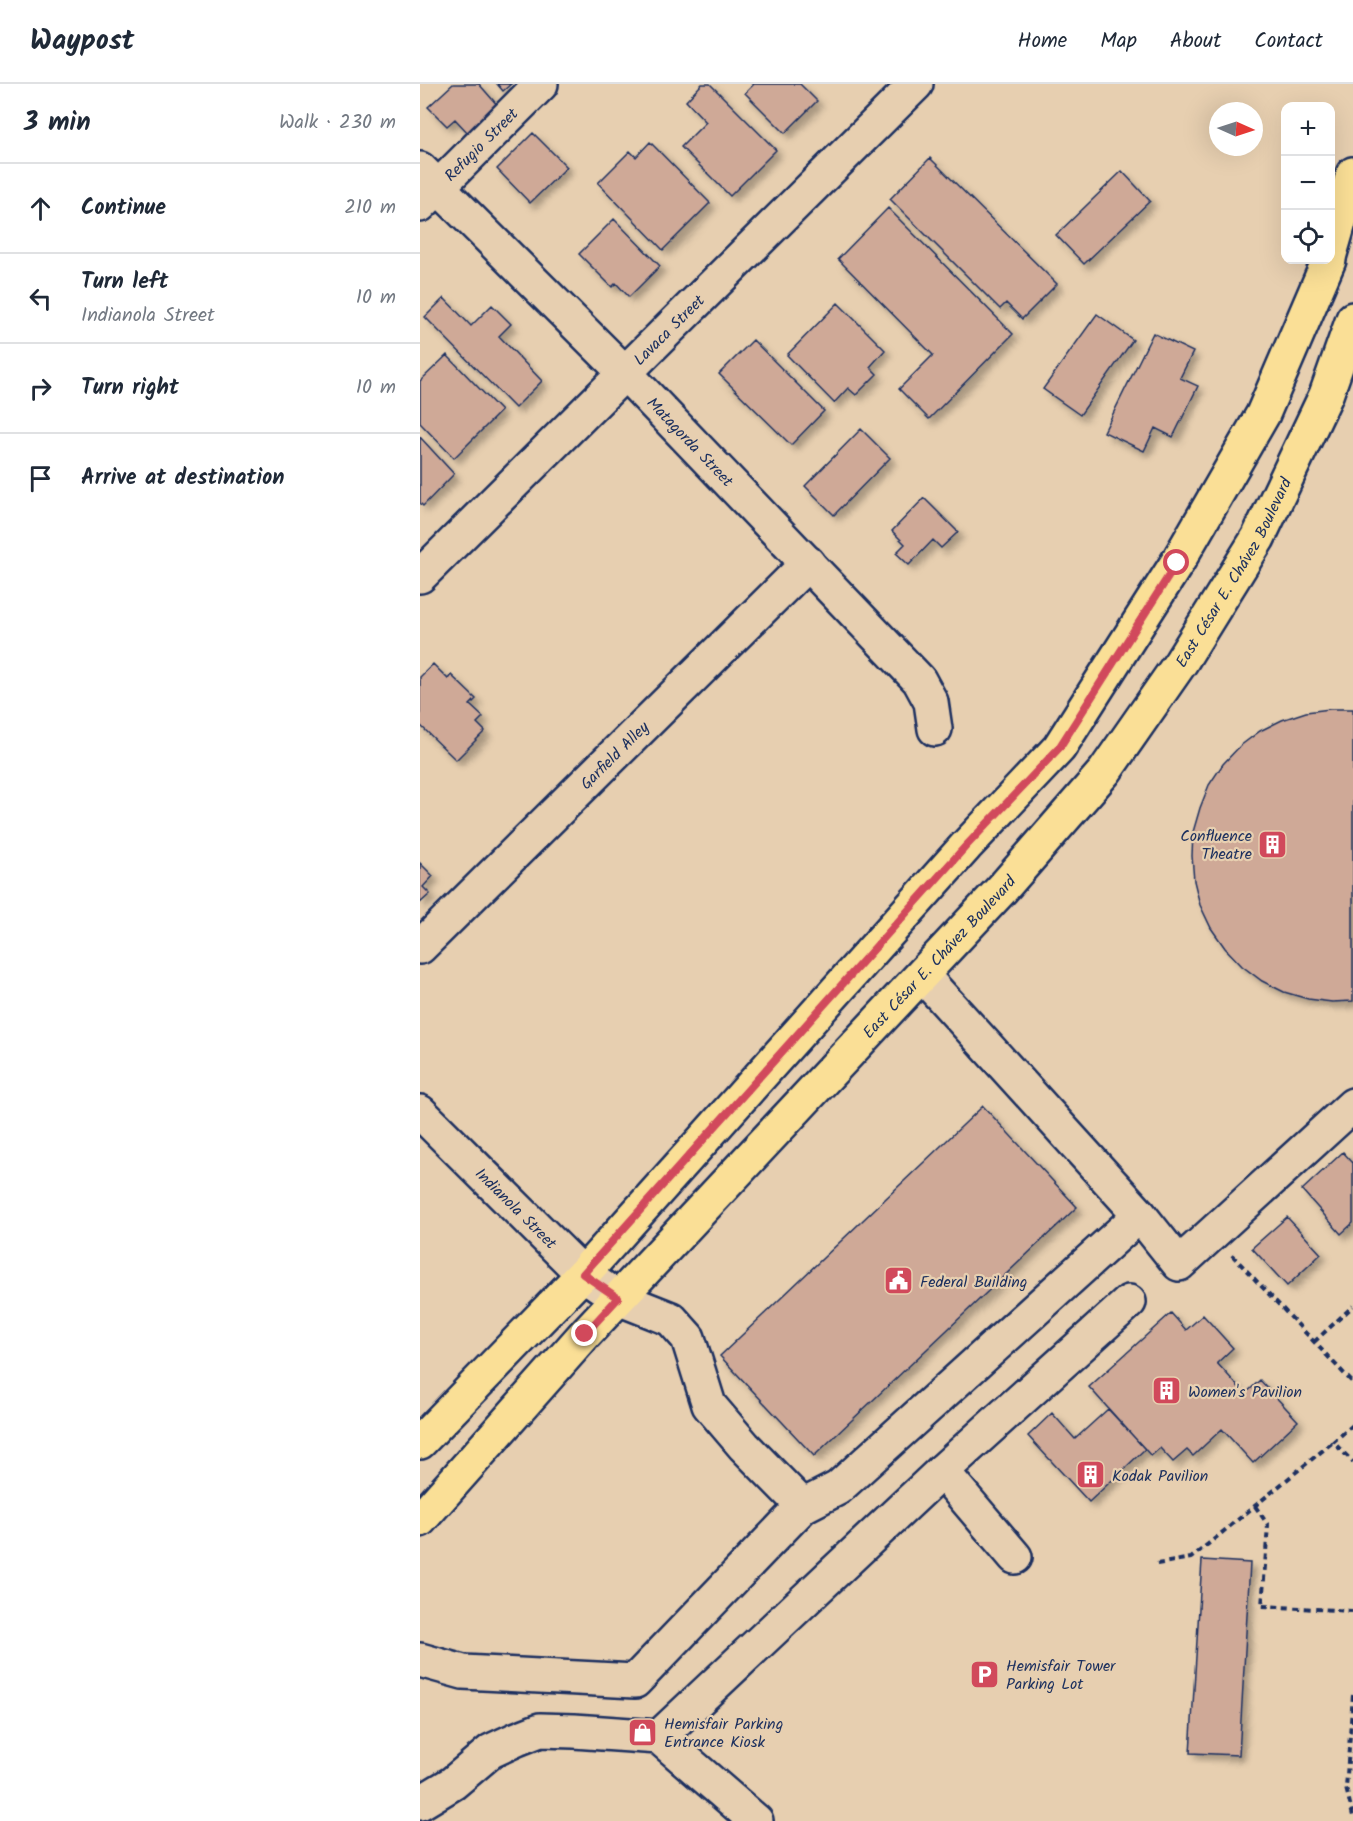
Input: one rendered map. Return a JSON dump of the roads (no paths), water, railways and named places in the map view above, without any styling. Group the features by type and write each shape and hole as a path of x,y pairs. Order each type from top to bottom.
{"main road":[{"path":"1335,237 1353,174"},
{"path":"420,1442 583,1274 966,846 1059,748 1177,563 1263,414 1327,264"},
{"name":"East César E. Chávez Boulevard","path":"420,1520 618,1298 1002,890 1105,771 1181,662 1258,538 1326,395 1350,337"}],"street":[{"name":"Refugio Street","path":"426,187 541,84"},
{"name":"Lavaca Street","path":"420,576 916,84"},
{"name":"Matagorda Street","path":"426,187 626,374 919,680 931,702 935,729"},
{"name":"Garfield Alley","path":"420,947 808,563"},
{"path":"922,975 1140,1215 1179,1264 1353,1105"},
{"name":"Indianola Street","path":"420,1112 583,1274 618,1298 671,1319 688,1338 709,1405 744,1446 802,1506"},
{"path":"424,1662 463,1671 635,1681 802,1506 837,1488 1140,1215"},
{"path":"659,1737 942,1471 1129,1302"},
{"path":"942,1471 1015,1557"},
{"path":"420,1803 453,1783 491,1751 540,1731 659,1737 756,1821"}],"place":[{"name":"Confluence Theatre","path":"1273,844"},
{"name":"Federal Building","path":"899,1281"},
{"name":"Women's Pavilion","path":"1167,1391"},
{"name":"Kodak Pavilion","path":"1091,1475"},
{"name":"Hemisfair Tower Parking Lot","path":"985,1674"},
{"name":"Hemisfair Parking Entrance Kiosk","path":"643,1732"}]}
